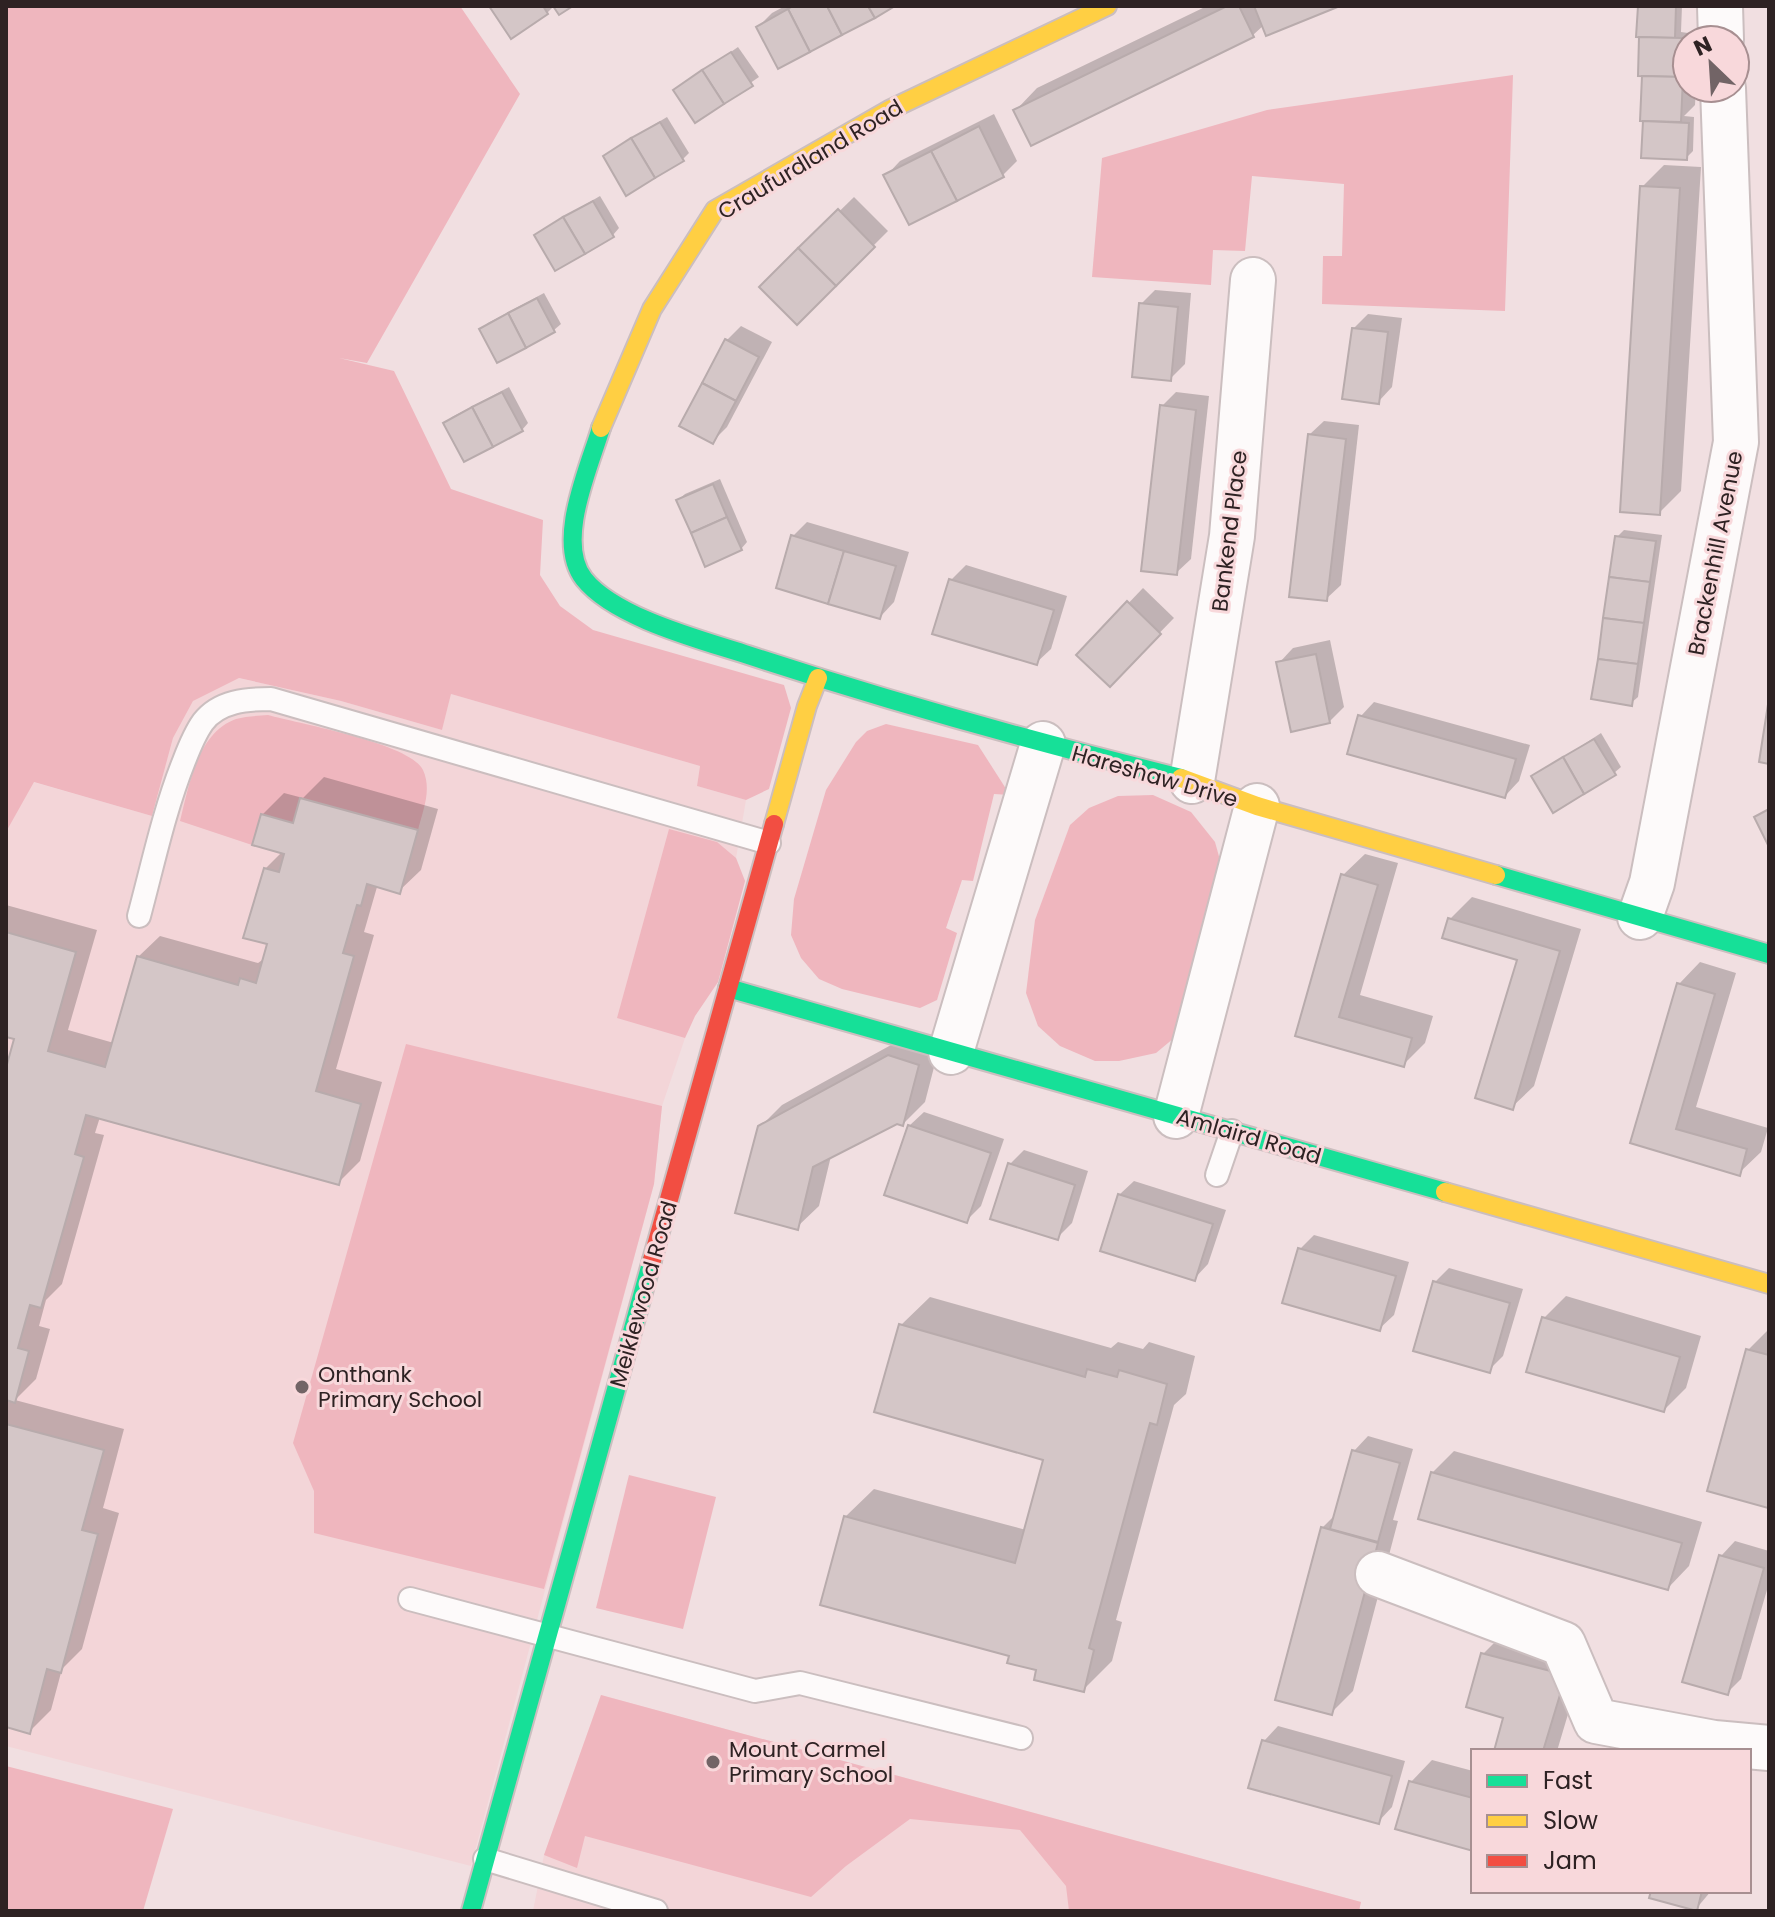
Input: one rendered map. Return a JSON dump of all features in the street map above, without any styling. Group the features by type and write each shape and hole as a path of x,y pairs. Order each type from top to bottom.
{"street":[{"name":"Craufurdland Road","path":"572,550 576,509 604,420 652,309 715,210 889,110 1107,6"},
{"name":"Brackenhill Avenue","path":"1640,917 1652,883 1736,442 1724,104"},
{"name":"Bankend Place","path":"1192,781 1232,536 1253,280"},
{"name":"Hareshaw Drive","path":"572,550 584,579 617,606 652,623 818,678 1043,744 1192,781 1257,806 1769,954"},
{"name":"Meiklewood Road","path":"471,1911 807,706 818,678"},
{"path":"951,1052 1043,744"},
{"path":"1176,1116 1257,806"},
{"name":"Amlaird Road","path":"728,988 1769,1284"},
{"path":"1378,1574 1563,1644 1596,1721 1714,1743 1769,1748"}],"lane":[{"path":"139,916 174,787 190,747 204,720 226,705 245,699 271,699 769,843"},
{"path":"1217,1175 1232,1131"},
{"path":"410,1599 755,1691 800,1683 1021,1738"},
{"path":"485,1859 656,1911"}],"shaded area":[{"path":"6,6 460,6 520,94 367,363 339,358 394,371 451,489 543,520 540,575 560,606 593,630 784,685 791,708 769,789 746,800 697,786 700,766 451,694 442,730 341,701 239,678 193,701 173,738 152,816 34,782 6,832"},
{"path":"1513,75 1505,311 1322,304 1323,256 1342,256 1344,184 1252,176 1245,251 1213,250 1211,285 1092,277 1102,158 1267,110"},
{"name":"Onthank Primary School","path":"239,678 341,701 442,730 451,694 700,766 697,786 746,800 736,858 745,881 718,982 695,1016 685,1038 662,1106 654,1184 471,1866 6,1746 6,832 33,782 152,816 173,738 193,701 211,684"},
{"path":"268,715 377,743 414,760 423,770 427,785 418,830 301,798 293,823 261,814 252,845 180,821 191,777 212,736 236,719"},
{"path":"886,724 978,745 1010,795 994,794 973,881 962,880 946,928 957,933 937,1000 920,1008 842,989 819,979 801,958 791,935 794,899 826,790 856,742 867,731"},
{"path":"1153,795 1191,812 1215,842 1225,878 1180,1033 1156,1053 1119,1061 1095,1061 1060,1046 1038,1026 1026,993 1035,920 1070,825 1089,808 1118,796"},
{"path":"669,829 717,842 736,858 745,881 718,982 695,1016 685,1038 617,1018"},
{"path":"406,1044 662,1106 654,1184 544,1589 314,1533 314,1491 293,1443"},
{"path":"629,1475 716,1497 683,1629 596,1608"},
{"name":"Mount Carmel Primary School","path":"601,1695 1361,1902 1359,1911 533,1911 544,1855"},
{"name":"Mount Carmel Primary School","path":"601,1695 1361,1902 1359,1911 1069,1911 1066,1886 1020,1830 910,1819 846,1866 811,1897 585,1836 577,1868 544,1855"},
{"path":"6,1766 173,1809 143,1911 6,1911"}],"building":[{"path":"489,6 543,6 548,14 511,39"},
{"path":"553,6 573,6 559,15"},
{"path":"793,6 827,6 842,35 810,52 788,9"},
{"path":"827,6 868,6 875,18 842,35"},
{"path":"868,6 895,6 875,18"},
{"path":"1227,6 1239,6 1254,37 1031,146 1013,110"},
{"path":"1254,6 1340,6 1266,36"},
{"path":"1638,6 1676,6 1671,38 1636,37"},
{"path":"788,9 810,52 778,69 756,27"},
{"path":"1639,37 1671,38 1671,77 1638,76"},
{"path":"731,52 753,86 724,104 702,70"},
{"path":"702,70 724,104 695,123 673,90"},
{"path":"1642,76 1671,77 1671,104 1682,104 1681,122 1640,121"},
{"path":"1643,121 1689,123 1687,160 1641,158"},
{"path":"660,122 684,161 655,178 631,138"},
{"path":"979,126 1004,177 957,201 931,151"},
{"path":"631,138 655,178 626,196 603,156"},
{"path":"931,151 957,201 909,225 883,175"},
{"path":"1640,186 1680,188 1660,515 1620,512"},
{"path":"593,201 614,237 585,254 563,217"},
{"path":"838,209 875,247 836,286 798,248"},
{"path":"563,217 585,254 555,271 534,235"},
{"path":"798,248 836,286 797,325 759,287"},
{"path":"537,298 555,332 526,348 508,313"},
{"path":"1139,303 1178,307 1171,381 1132,377"},
{"path":"508,313 526,348 497,363 479,329"},
{"path":"1352,328 1388,332 1379,404 1342,399"},
{"path":"725,339 759,357 736,401 702,383"},
{"path":"702,383 736,401 713,444 679,426"},
{"path":"502,392 523,431 493,447 472,407"},
{"path":"1160,405 1196,410 1177,575 1141,571"},
{"path":"472,407 493,447 464,462 443,423"},
{"path":"1308,434 1346,439 1327,601 1289,597"},
{"path":"713,484 727,517 691,533 676,500"},
{"path":"727,517 742,550 705,567 691,533"},
{"path":"791,535 844,551 828,604 776,588"},
{"path":"1615,536 1656,541 1650,582 1609,577"},
{"path":"844,551 896,566 880,619 828,604"},
{"path":"1609,577 1650,582 1644,623 1603,618"},
{"path":"949,579 1054,610 1037,665 932,634"},
{"path":"1127,601 1161,634 1110,687 1076,655"},
{"path":"1603,618 1644,623 1638,664 1598,659"},
{"path":"1316,654 1330,723 1291,732 1276,662"},
{"path":"1598,659 1638,664 1632,706 1591,699"},
{"path":"1769,698 1769,764 1759,762"},
{"path":"1358,715 1516,759 1505,798 1347,754"},
{"path":"1594,739 1616,775 1584,794 1563,757"},
{"path":"1563,757 1584,794 1553,813 1531,776"},
{"path":"300,798 418,830 400,894 367,884 361,906 357,905 343,953 354,956 316,1091 361,1104 339,1185 86,1115 75,1154 84,1157 41,1308 30,1305 18,1348 29,1351 15,1403 6,1400 6,1068 14,1039 6,1037 6,932 76,952 48,1051 105,1067 137,956 238,985 240,978 256,983 267,944 243,938 264,868 279,872 284,854 252,845 261,814 293,823"},
{"path":"1769,809 1769,847 1754,817"},
{"path":"1341,874 1378,885 1339,1017 1412,1038 1404,1067 1295,1036"},
{"path":"1448,918 1560,951 1513,1110 1475,1098 1517,960 1442,938"},
{"path":"1677,983 1715,994 1676,1129 1747,1149 1740,1176 1630,1143"},
{"path":"888,1055 919,1065 903,1126 897,1124 813,1167 798,1230 735,1213 758,1126"},
{"path":"908,1125 991,1153 967,1223 884,1195"},
{"path":"1008,1163 1075,1185 1058,1240 990,1219"},
{"path":"1118,1194 1213,1224 1195,1281 1100,1251"},
{"path":"1298,1248 1396,1276 1380,1331 1282,1303"},
{"path":"1433,1281 1510,1303 1490,1373 1413,1351"},
{"path":"1542,1317 1680,1357 1664,1412 1526,1372"},
{"path":"899,1324 1085,1377 1087,1369 1117,1377 1119,1370 1167,1384 1157,1425 1150,1423 1089,1648 1094,1650 1084,1692 1034,1680 1036,1670 1007,1663 1009,1656 820,1605 844,1516 1015,1563 1043,1460 874,1412"},
{"path":"1746,1349 1769,1355 1768,1508 1707,1491"},
{"path":"6,1424 104,1450 82,1530 98,1534 61,1673 47,1669 30,1734 6,1727"},
{"path":"1352,1450 1400,1463 1378,1542 1330,1529"},
{"path":"1431,1472 1682,1543 1668,1590 1418,1519"},
{"path":"1321,1527 1378,1543 1332,1715 1275,1700"},
{"path":"1719,1555 1764,1568 1728,1695 1682,1682"},
{"path":"1481,1653 1566,1675 1544,1749 1495,1749 1503,1718 1466,1707"},
{"path":"1262,1740 1392,1776 1379,1824 1248,1788"},
{"path":"1409,1781 1471,1797 1471,1850 1395,1829"},
{"path":"1650,1893 1702,1893 1697,1911 1649,1898"}],"traffic: fast":[{"path":"601,428 577,505 573,545 576,564 584,579 616,605 684,635 855,689 1018,736 1181,778"},
{"path":"1496,875 1769,954"},
{"path":"728,988 1445,1192"},
{"path":"471,1911 652,1260"}],"traffic: slow":[{"path":"601,428 652,309 715,210 889,110 1107,6"},
{"path":"774,824 807,706 818,678"},
{"path":"1181,778 1257,806 1496,875"},
{"path":"1445,1192 1769,1284"}],"traffic: jam":[{"path":"652,1260 774,824"}],"place":[{"name":"Onthank Primary School","path":"302,1387"},
{"name":"Mount Carmel Primary School","path":"713,1762"}]}
